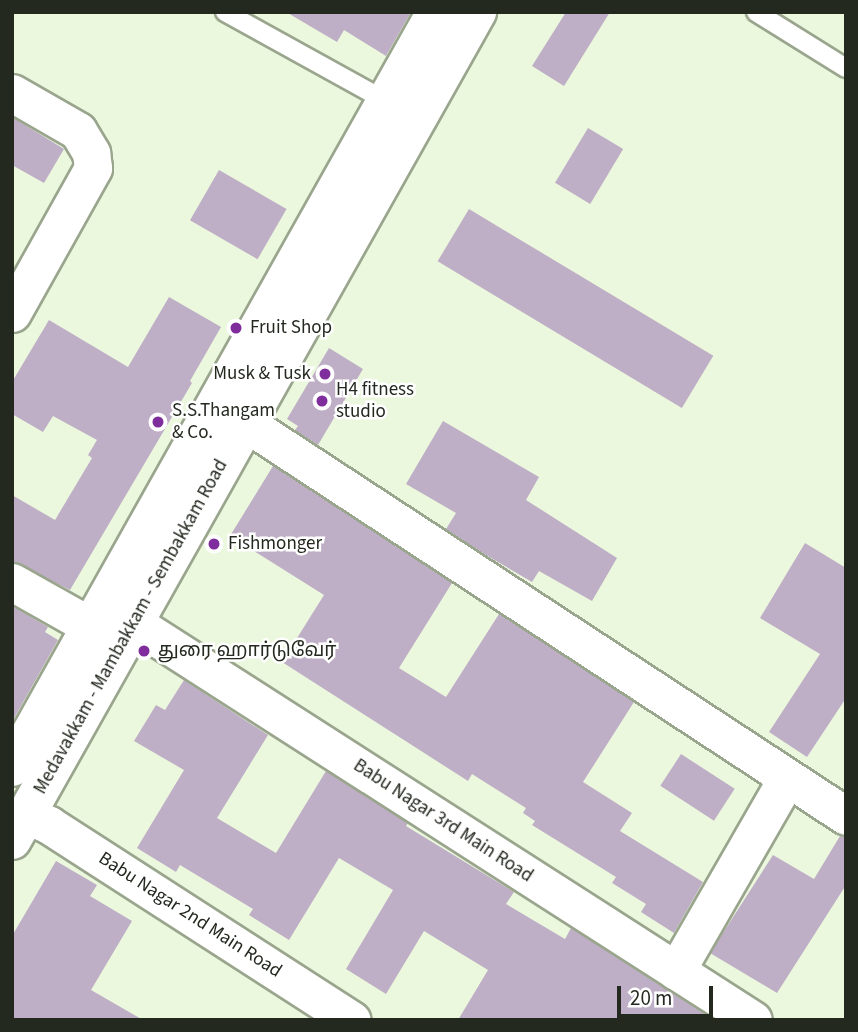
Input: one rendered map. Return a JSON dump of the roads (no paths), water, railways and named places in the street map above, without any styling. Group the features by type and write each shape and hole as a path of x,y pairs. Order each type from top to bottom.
{"main road":[{"name":"Medavakkam - Mambakkam - Sembakkam Road","path":"19,827 109,619 386,101 457,16"},
{"name":"Medavakkam - Mambakkam - Sembakkam Road","path":"12,767 109,619 246,422 457,16"}],"street":[{"path":"12,93 78,131 91,153 93,168 12,313"},
{"path":"246,422 846,816"},
{"name":"Babu Nagar 3rd Main Road","path":"12,582 109,619 752,1020"},
{"path":"676,971 787,778"},
{"name":"Babu Nagar 2nd Main Road","path":"19,827 49,825 352,1020"}],"lane":[{"path":"225,12 386,101"},
{"path":"756,12 846,68"}],"place":[{"name":"Fruit Shop","path":"236,328"},
{"name":"Musk & Tusk","path":"325,374"},
{"name":"H4 fitness studio","path":"322,401"},
{"name":"S.S.Thangam & Co.","path":"158,422"},
{"name":"Fishmonger","path":"214,544"},
{"name":"துரை ஹார்டுவேர்","path":"144,651"}]}
